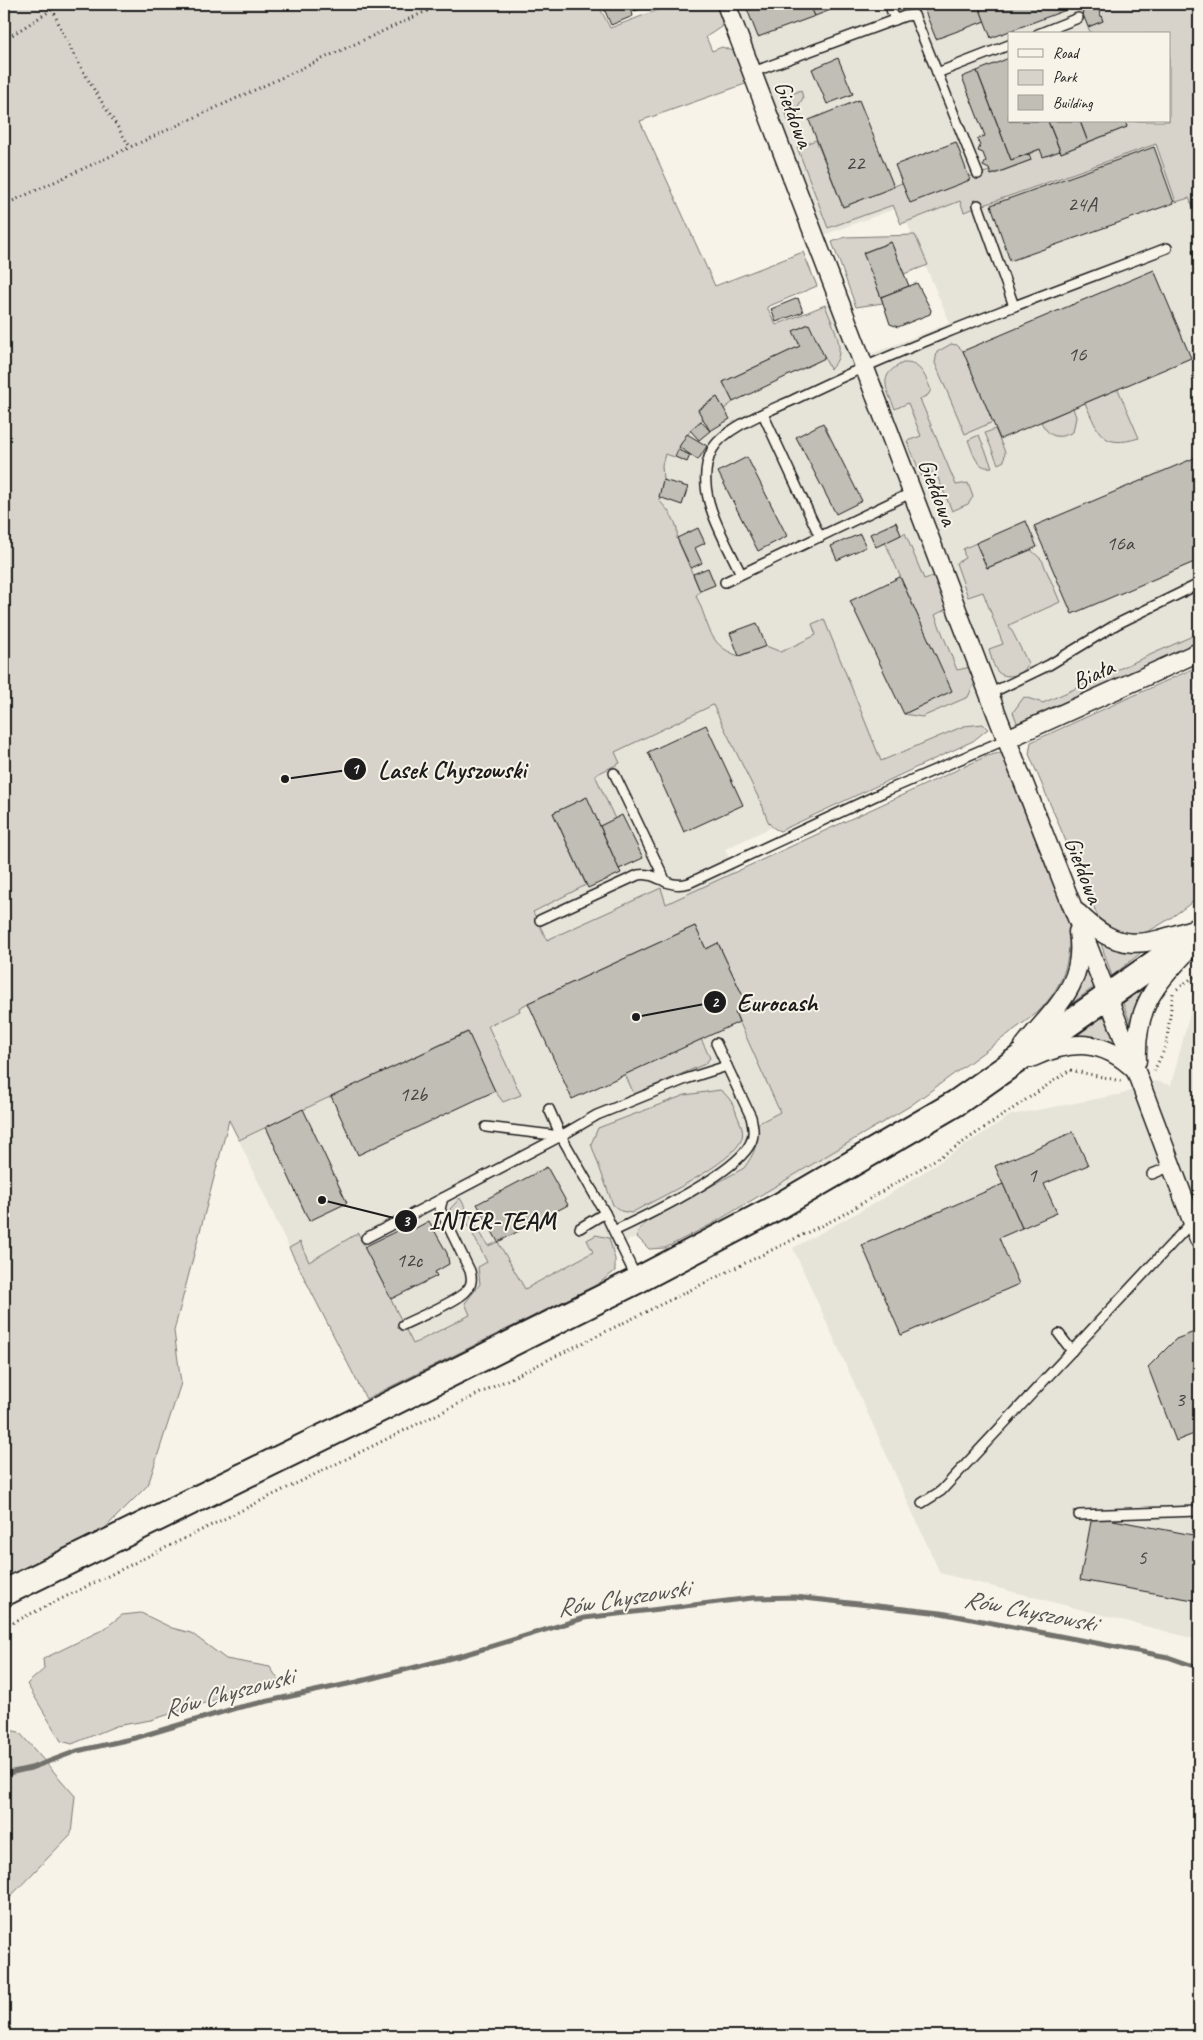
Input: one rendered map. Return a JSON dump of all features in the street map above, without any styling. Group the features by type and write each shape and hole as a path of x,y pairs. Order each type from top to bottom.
{"main road":[{"path":"4,1593 638,1280 781,1206 892,1142 1005,1070 1199,932"}],"street":[{"name":"Giełdowa","path":"726,4 1007,739 1140,1076 1199,1239"},
{"name":"Biała","path":"1007,739 1199,652"},
{"path":"1074,910 1094,929 1107,938 1120,942 1135,944 1158,940 1199,927"},
{"path":"1005,1070 1049,1019 1073,984 1079,963 1079,939 1074,910"},
{"path":"1140,1076 1136,1044 1141,1014 1163,977 1199,937"},
{"path":"1005,1070 1038,1055 1071,1046 1090,1044 1109,1050 1125,1060 1140,1076"}],"lane":[{"path":"889,4 895,20"},
{"path":"753,72 895,20 914,15 978,174"},
{"path":"1043,32 1078,18"},
{"path":"937,73 1008,45"},
{"path":"978,205 1014,306"},
{"path":"741,574 709,505 704,473 713,449 725,436 763,414 865,365 1167,248"},
{"path":"763,414 820,536"},
{"path":"725,582 913,492"},
{"path":"990,694 1049,665 1117,624 1199,584"},
{"path":"540,920 636,876 650,875 668,884 681,886 689,883 888,790 1007,739"},
{"path":"614,773 660,871 668,884"},
{"path":"614,1231 666,1205 736,1162 751,1144 753,1128 751,1117 716,1044"},
{"path":"366,1238 561,1136 570,1128 686,1080 726,1066"},
{"path":"549,1109 561,1136 605,1213 638,1280"},
{"path":"486,1127 561,1136"},
{"path":"1152,1174 1172,1166"},
{"path":"403,1325 461,1296 470,1287 472,1279 470,1271 440,1209 443,1198"},
{"path":"580,1228 605,1213"},
{"path":"922,1503 941,1491 1192,1222"},
{"path":"1060,1334 1072,1351"},
{"path":"1079,1515 1199,1511"}],"path":[{"path":"51,4 86,76 130,147"},
{"path":"4,205 442,4"},
{"path":"4,40 53,9"},
{"path":"4,1627 839,1218 953,1149 1070,1070 1140,1076 1166,1046 1174,992 1199,973"}],"shaded area":[{"path":"732,4 1100,4 1113,32 1008,32 1008,122 1154,122 1199,220 1199,652 1007,739 999,720 725,849 854,1144 774,1191 631,1239 366,1399 289,1248 229,1119 539,840 650,510 675,406 776,325 832,302 853,361 950,323 900,207 821,236 759,64"},
{"path":"1199,991 1199,1640 940,1573 793,1248 884,1198 1011,1115 1123,1094 1155,1081 1171,1085 1195,994"}],"green space":[{"path":"4,4 598,4 610,28 674,4 716,4 722,21 721,27 706,37 712,51 722,47 736,52 748,83 640,121 715,286 803,252 817,286 767,307 776,325 825,305 838,338 839,355 830,369 808,324 794,331 800,346 723,382 733,402 724,409 717,397 698,409 703,419 686,436 675,457 665,454 662,465 663,480 659,500 675,521 677,538 700,591 696,596 710,632 720,646 739,656 766,646 781,652 816,635 812,624 824,619 881,761 964,726 983,724 988,729 973,741 780,831 768,822 763,807 713,705 615,752 620,763 595,775 615,819 600,826 586,798 553,813 586,885 533,912 547,940 661,888 666,904 987,756 999,753 1006,756 1068,915 1069,944 1068,956 1061,979 1055,991 1037,1013 910,1106 712,1224 665,1248 649,1249 637,1237 638,1231 646,1222 744,1168 755,1147 757,1124 780,1112 735,1012 747,1005 718,943 706,949 695,926 528,1003 519,1008 520,1011 488,1026 521,1095 503,1102 495,1091 467,1032 239,1140 229,1120 174,1331 181,1383 148,1485 94,1539 4,1582"},
{"path":"1080,4 1199,4 1199,220 1189,198 1176,202 1156,144 964,212 960,201 901,224 893,205 828,228 797,147 816,140 843,207 902,183 970,180 969,177 990,171 992,175 1031,160 1029,154 1040,149 1060,151 1061,153 1127,127 1125,122 1170,122 1170,32 1090,32 1088,27 1103,21 1097,6 1083,11"},
{"path":"801,90 803,98 797,108 799,121 790,125 781,99"},
{"path":"915,235 928,265 904,274 891,242 864,252 883,303 856,307 832,242 845,237"},
{"path":"951,344 957,345 963,351 993,422 965,434 935,363 937,352"},
{"path":"903,363 909,363 918,367 924,375 931,390 928,395 920,399 956,485 968,483 973,497 968,504 952,511 935,471 922,477 907,441 921,436 908,403 895,409 889,395 886,383 887,377 890,372"},
{"path":"1118,389 1139,438 1117,442 1109,440 1098,431 1085,403"},
{"path":"1073,408 1076,417 1073,432 1062,436 1054,436 1047,431 1041,422"},
{"path":"995,429 1005,452 1004,461 998,464 985,433"},
{"path":"979,435 992,467 982,466 974,455 968,440"},
{"path":"905,533 924,579 937,575 948,608 935,615 957,670 971,667 976,680 968,697 922,717 904,714 951,691 885,542"},
{"path":"976,543 987,568 1031,550 1042,560 1060,602 1009,625 1028,663 1024,671 1015,675 1006,676 998,672 995,667 989,649 1003,644 983,592 968,597 956,563 965,558 963,549"},
{"path":"1199,633 1199,646 1018,725 1013,712 1024,697 1043,703"},
{"path":"1199,666 1199,897 1151,930 1130,937 1121,936 1113,933 1101,924 1029,754 1031,742"},
{"path":"1100,941 1120,950 1131,952 1143,951 1112,976"},
{"path":"1086,963 1094,987 1067,1007"},
{"path":"1148,986 1131,1025 1123,1003"},
{"path":"1104,1016 1116,1044 1100,1038 1075,1037"},
{"path":"701,1039 710,1058 705,1064 634,1094 625,1074"},
{"path":"720,1090 731,1101 741,1126 742,1138 736,1148 693,1180 631,1213 621,1211 613,1205 591,1144 598,1128 685,1095"},
{"path":"460,1198 488,1246 498,1242 525,1289 593,1252 587,1240 596,1235 609,1238 615,1259 615,1271 598,1284 366,1399 289,1248 300,1242 309,1262 358,1233 413,1344 470,1315 465,1303 480,1284 478,1267 487,1262 464,1217 453,1222 450,1209"},
{"path":"141,1613 172,1628 191,1633 226,1659 270,1667 281,1684 221,1698 151,1720 116,1726 72,1744 61,1741 27,1684 44,1669 43,1659 104,1629 122,1615"},
{"path":"4,1729 19,1732 75,1796 71,1834 4,1903"}],"building":[{"path":"602,4 653,4 632,12 633,16 611,25"},
{"path":"762,4 804,4 805,7 810,5 815,16 758,37 747,9"},
{"path":"804,4 846,4 815,16 810,5 805,7"},
{"path":"922,4 978,4 985,21 936,39"},
{"path":"978,4 1082,4 991,38"},
{"path":"1097,6 1103,21 1088,27 1082,12"},
{"path":"838,58 853,94 827,104 812,69"},
{"path":"1008,58 1008,122 1048,122 1060,151 1043,157 1040,149 1011,160 977,71"},
{"path":"977,71 1011,160 1029,154 1031,160 991,175 989,169 983,166 986,161 983,153 978,151 980,146 977,139 985,136 962,77"},
{"path":"859,100 894,187 843,207 809,120"},
{"path":"1048,122 1080,122 1088,142 1061,153"},
{"path":"1080,122 1125,122 1127,127 1088,142"},
{"path":"956,142 970,180 910,203 895,165"},
{"path":"1154,147 1174,203 1010,261 991,205"},
{"path":"891,242 909,286 881,297 863,253"},
{"path":"1199,248 1199,267 1192,251"},
{"path":"1154,270 1191,358 1000,439 963,351"},
{"path":"917,283 931,310 930,314 898,327 890,324 881,297"},
{"path":"798,298 803,312 776,322 771,309"},
{"path":"809,324 825,358 733,402 723,382 800,346 793,331"},
{"path":"717,397 730,419 710,431 698,410"},
{"path":"701,421 710,431 699,440 690,430"},
{"path":"823,423 862,501 836,514 796,437"},
{"path":"687,434 707,446 698,460 679,447"},
{"path":"678,450 690,455 687,462 675,457"},
{"path":"1199,456 1199,560 1072,614 1034,526"},
{"path":"747,457 787,536 758,551 718,472"},
{"path":"663,480 688,487 682,505 659,497"},
{"path":"1026,521 1037,547 987,568 976,543"},
{"path":"896,522 901,535 876,547 870,534"},
{"path":"698,528 705,543 695,548 702,563 691,568 677,538"},
{"path":"860,534 866,547 837,560 831,546"},
{"path":"708,568 715,585 700,591 693,574"},
{"path":"900,577 952,691 904,714 850,601"},
{"path":"757,623 766,646 739,656 730,633"},
{"path":"706,725 743,805 684,832 648,752"},
{"path":"587,797 621,873 588,888 553,813"},
{"path":"622,815 643,858 619,869 600,826"},
{"path":"695,926 706,949 718,943 747,1005 735,1012 739,1022 572,1099 528,1003"},
{"path":"468,1032 495,1091 358,1155 331,1096"},
{"path":"303,1109 347,1203 309,1221 266,1127"},
{"path":"1073,1132 1088,1165 1044,1184 1057,1213 1022,1228 995,1166"},
{"path":"547,1167 568,1205 498,1242 477,1204"},
{"path":"1003,1184 1022,1228 999,1238 1019,1284 901,1335 862,1245"},
{"path":"429,1221 447,1253 449,1264 435,1272 437,1276 391,1299 364,1247 411,1224 414,1229"},
{"path":"1197,1331 1199,1338 1199,1432 1176,1441 1148,1367 1176,1339"},
{"path":"1092,1516 1193,1535 1195,1523 1199,1524 1199,1601 1080,1580"}],"waterway":[{"name":"Rów Chyszowski","path":"4,1774 31,1768 77,1751 135,1738 236,1708 357,1682 463,1655 584,1618 752,1598 795,1597 941,1613 1168,1657 1199,1668"}],"place":[{"name":"Lasek Chyszowski","path":"285,779"},
{"name":"Eurocash","path":"636,1017"},
{"name":"INTER-TEAM","path":"322,1200"}]}
